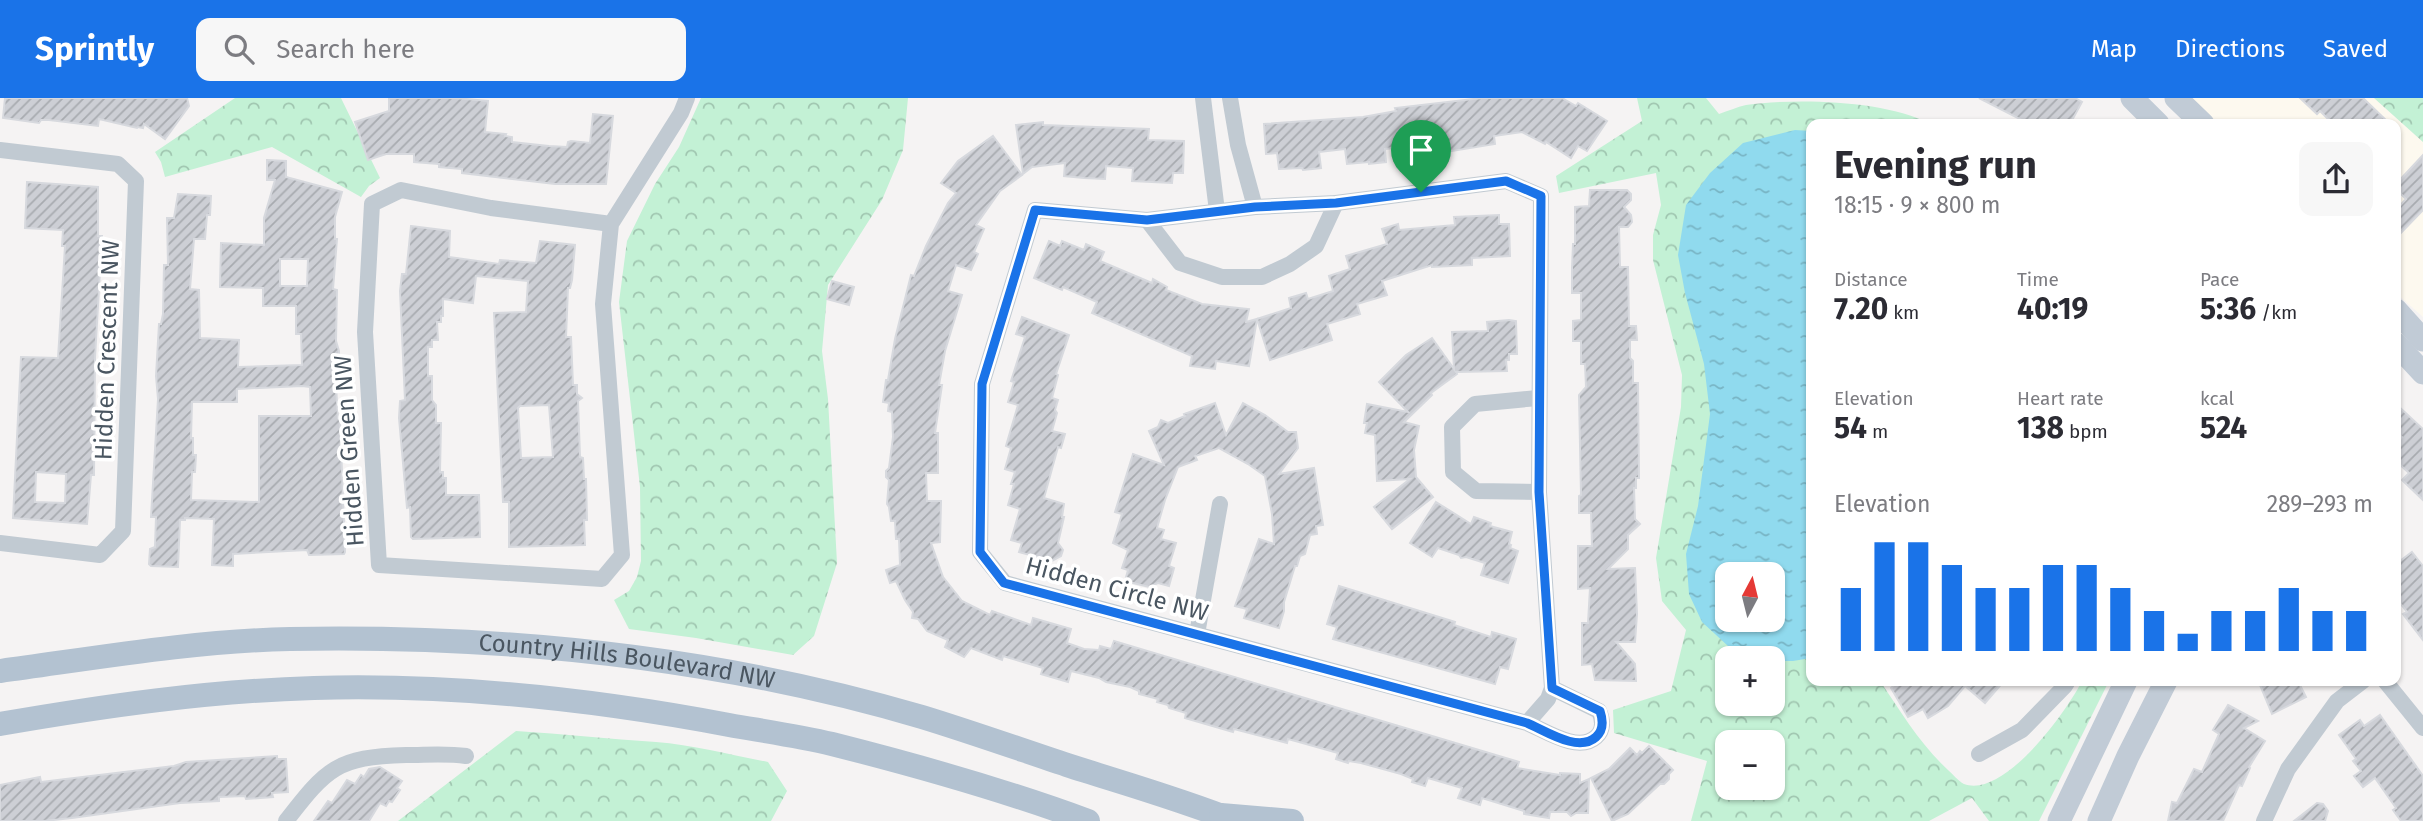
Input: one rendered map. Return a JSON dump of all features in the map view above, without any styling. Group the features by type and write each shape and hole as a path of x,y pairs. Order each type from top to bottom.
{"main road":[{"name":"Country Hills Boulevard NW","path":"0,671 218,644 287,639 413,639 593,652 756,678 896,710 1228,818 1292,821"},
{"name":"Country Hills Boulevard NW","path":"0,724 75,711 229,692 383,688 550,698 638,708 830,744 1009,792 1088,821"},
{"path":"0,742 75,711"}],"street":[{"name":"Hidden Green NW","path":"611,224 491,208 401,190 372,204 365,332 379,565 602,579 622,555 603,304 611,224 681,113 687,98"},
{"path":"1203,98 1217,211"},
{"path":"1230,98 1238,145 1255,207"},
{"path":"2132,98 2153,119"},
{"path":"2176,98 2198,119"},
{"name":"Hidden Crescent NW","path":"0,150 118,164 136,181 123,531 100,555 0,543"},
{"name":"Hidden Circle NW","path":"1506,181 1541,196 1539,492 1552,688 1600,711 1603,720 1600,734 1590,742 1577,744 1527,723 1004,583 980,552 982,384 1035,210 1147,220 1217,211 1336,203 1506,181"},
{"path":"1147,220 1180,263 1222,277 1262,277 1290,264 1316,246 1336,203"},
{"path":"2401,316 2423,340"},
{"path":"2401,349 2422,372"},
{"path":"2401,370 2422,372"},
{"path":"1538,398 1475,404 1452,427 1453,472 1476,491 1539,492"},
{"path":"1197,634 1220,504"},
{"path":"1979,754 2022,730 2065,686"},
{"path":"2059,821 2124,686"},
{"path":"2099,821 2163,686"},
{"path":"2264,821 2288,769 2337,701 2356,686"},
{"path":"2389,686 2423,727"},
{"path":"1527,723 1548,699 1552,688"},
{"path":"285,821 312,786 345,763 371,756 451,754 466,757"}],"shaded area":[{"path":"2189,98 2374,98 2397,119 2211,119"},
{"path":"2401,122 2423,142 2423,317 2401,297"}],"green space":[{"path":"235,98 341,98 380,178 369,186 361,197 272,147 165,177 155,152"},
{"path":"701,98 908,98 903,150 882,200 828,285 822,351 828,399 837,563 814,636 793,655 629,629 614,600 629,591 637,577 641,561 640,487 619,302 627,241 655,184 679,147"},
{"path":"1637,98 1706,98 1719,114 1746,105 1766,103 1840,103 1890,110 1918,119 1806,119 1806,686 1883,686 1911,727 1938,760 1962,783 1980,785 2015,766 2049,731 2079,686 2106,686 2039,821 1989,821 1972,798 1929,821 1691,821 1707,761 1614,733 1613,710 1671,691 1686,630 1662,601 1656,558 1681,407 1682,375 1653,260 1653,235 1661,205 1656,173 1559,193 1556,176 1642,121"},
{"path":"2374,98 2423,98 2423,142 2401,122 2401,119 2397,119"},
{"path":"516,731 670,743 768,762 787,791 771,821 398,821"}],"water":[{"path":"1795,130 1806,131 1806,659 1785,661 1785,646 1728,646 1702,622 1689,594 1686,554 1698,506 1710,414 1704,364 1678,255 1686,205 1710,173 1743,143"}],"building":[{"path":"5,98 187,98 189,106 165,139 144,124 143,128 137,128 99,119 98,126 3,118"},
{"path":"389,98 488,101 485,132 506,134 505,136 512,137 512,142 549,146 567,147 571,141 590,143 593,114 613,116 606,184 555,184 462,173 462,169 414,162 414,154 386,154 368,160 355,122 389,111"},
{"path":"1482,98 1562,98 1576,106 1578,103 1607,121 1587,151 1578,146 1571,158 1546,142 1545,144 1522,132 1494,136 1495,144 1427,157 1414,158 1412,146 1385,149 1386,162 1369,164 1347,164 1345,149 1319,152 1321,168 1303,170 1279,169 1277,153 1266,154 1264,124 1363,117 1396,111 1395,108"},
{"path":"1979,98 2075,98 2082,102 2073,119 2020,119"},
{"path":"2300,98 2363,98 2385,119 2328,119 2320,111 2317,114"},
{"path":"1043,122 1043,125 1149,129 1148,140 1184,141 1183,173 1173,173 1172,183 1132,181 1133,168 1106,166 1105,179 1084,178 1064,176 1065,163 1032,167 1023,174 1016,125"},
{"path":"993,136 1022,175 1000,191 976,225 984,229 974,252 978,254 971,270 956,265 948,291 962,295 945,351 939,385 942,385 935,433 938,433 938,473 926,473 927,501 941,501 940,542 931,543 943,577 962,601 990,615 992,611 1031,625 1033,618 1071,629 1067,643 1084,649 1099,650 1100,646 1111,649 1114,641 1519,762 1517,768 1560,775 1580,774 1580,783 1589,779 1588,813 1571,816 1567,812 1550,812 1549,818 1524,814 1524,811 1482,798 1480,805 1458,798 1462,788 1428,778 1425,786 1412,782 1413,779 1401,774 1336,759 1338,753 1288,739 1287,743 1234,729 1233,732 1185,718 1186,713 1157,702 1158,699 1099,678 1071,671 1068,682 1041,674 1043,668 1003,656 1002,660 971,648 964,657 945,647 948,640 927,631 918,619 912,618 913,612 896,581 890,583 886,570 900,565 899,539 896,539 895,521 891,521 887,504 889,480 886,471 889,468 893,437 892,412 888,411 889,403 883,402 886,380 911,275 914,276 926,246 956,193 941,183 958,161"},
{"path":"2423,155 2423,210 2401,233 2401,204 2406,199 2401,194 2401,179"},
{"path":"267,160 286,161 286,177 342,192 335,217 337,239 333,289 337,290 336,341 339,351 340,386 336,386 340,419 345,552 309,555 307,550 233,554 233,566 212,565 214,519 185,518 180,520 178,567 151,566 150,549 155,547 156,517 151,517 158,399 156,376 159,324 163,314 164,265 168,265 167,218 174,218 178,194 211,196 205,239 194,239 190,289 199,290 200,338 239,340 238,367 302,365 301,334 296,334 296,306 263,306 263,288 220,287 221,243 264,245 264,218 275,180 267,180","holes":["280,259 308,259 307,286 280,286","310,387 311,416 259,416 259,502 191,500 196,455 193,455 191,438 192,402 237,402 237,389"]},
{"path":"27,182 98,187 98,236 102,236 95,358 94,475 91,475 87,524 13,518 21,357 58,358 65,246 62,246 63,230 25,228","holes":["36,472 66,474 65,503 35,502"]},
{"path":"1590,190 1627,190 1631,194 1631,200 1624,207 1631,215 1632,222 1628,227 1619,227 1620,267 1628,267 1629,326 1636,326 1637,340 1630,340 1630,358 1633,361 1633,383 1638,383 1639,478 1636,478 1634,488 1635,519 1640,524 1628,535 1628,549 1608,569 1635,568 1635,642 1616,642 1635,664 1636,681 1595,680 1592,664 1582,665 1582,623 1588,623 1590,588 1578,589 1578,546 1592,546 1591,513 1579,513 1579,395 1586,387 1585,364 1581,364 1581,341 1573,341 1573,321 1581,320 1581,293 1572,293 1572,268 1575,207 1589,206"},
{"path":"1499,215 1499,224 1509,224 1510,256 1472,258 1472,265 1432,265 1382,281 1387,295 1357,304 1360,314 1327,324 1332,340 1270,360 1257,319 1291,308 1289,298 1306,293 1308,299 1333,291 1329,276 1350,269 1346,256 1387,244 1382,229 1398,224 1399,230 1455,225 1454,217"},
{"path":"411,226 450,231 449,257 499,264 500,260 536,263 540,241 575,245 572,280 568,288 566,337 571,337 573,385 577,385 577,394 582,398 578,401 580,457 583,458 586,479 585,545 509,547 509,502 503,502 494,313 526,312 528,281 476,276 473,303 443,299 443,316 441,322 437,322 438,340 432,340 432,347 428,347 428,376 432,376 436,423 441,423 440,472 443,472 443,478 446,478 446,495 479,495 480,537 411,537 399,418 400,401 405,400 400,291 402,274 406,274","holes":["549,405 553,457 521,458 520,406"]},
{"path":"1049,241 1060,246 1062,241 1084,250 1086,244 1104,252 1100,261 1152,283 1153,279 1167,287 1166,290 1202,304 1249,309 1246,322 1257,319 1249,366 1216,361 1215,369 1190,366 1192,356 1092,313 1097,302 1034,278"},
{"path":"832,281 854,287 849,305 827,299"},
{"path":"1022,317 1069,335 1056,374 1058,375 1052,398 1058,400 1052,431 1065,434 1061,448 1058,447 1044,498 1064,504 1058,543 1063,550 1061,556 1052,561 1019,552 1022,543 1011,540 1020,509 1008,505 1015,472 1005,469 1011,448 1006,446 1018,405 1008,402 1014,382 1011,381 1025,337 1016,334"},
{"path":"1516,321 1517,354 1509,354 1509,360 1506,360 1507,371 1456,372 1457,374 1431,393 1404,422 1419,426 1414,450 1416,477 1433,497 1392,529 1374,507 1410,479 1377,481 1375,435 1365,433 1367,423 1364,423 1367,404 1408,412 1379,382 1406,355 1432,338 1454,369 1452,332 1488,331 1487,322"},
{"path":"1215,403 1226,435 1243,403 1288,432 1296,432 1298,448 1279,474 1314,468 1323,525 1316,526 1317,534 1310,535 1305,554 1300,556 1295,566 1279,628 1244,618 1247,609 1235,606 1259,539 1274,544 1265,476 1219,448 1195,456 1197,460 1178,467 1165,500 1157,528 1164,530 1161,539 1176,543 1169,566 1174,568 1169,586 1158,583 1149,587 1125,581 1128,570 1122,568 1128,550 1113,543 1122,514 1115,512 1133,454 1164,465 1149,431 1158,427 1161,420 1168,423"},
{"path":"2401,409 2423,429 2423,500 2402,480 2409,473 2401,466"},
{"path":"1436,502 1471,524 1474,517 1491,523 1490,526 1512,532 1510,548 1518,551 1508,583 1481,575 1485,563 1461,558 1438,548 1432,557 1410,543"},
{"path":"2412,552 2423,566 2423,640 2403,614 2407,612 2401,604 2401,560"},
{"path":"1339,586 1455,622 1454,625 1491,637 1492,632 1516,639 1508,669 1500,667 1495,684 1333,639 1337,627 1327,624"},
{"path":"1965,686 1948,706 1928,718 1923,709 1908,717 1891,688"},
{"path":"1965,686 2000,686 1985,703"},
{"path":"2260,686 2300,686 2306,697 2272,714"},
{"path":"2228,705 2258,721 2244,728 2265,741 2249,767 2242,786 2239,785 2223,821 2168,821 2172,802 2177,803 2194,769 2202,772 2219,734 2213,730"},
{"path":"2380,715 2423,776 2423,821 2401,821 2393,810 2396,808 2375,778 2363,787 2354,776 2361,771 2339,735 2360,720 2364,726"},
{"path":"1649,746 1673,770 1669,779 1628,814 1612,821 1591,778 1609,769 1630,748 1637,755"},
{"path":"277,756 277,759 286,759 288,792 272,793 273,797 219,797 219,801 180,803 72,818 0,821 0,785 40,777 41,782 174,766 186,762"},
{"path":"380,767 402,781 392,802 389,801 386,806 380,803 369,821 314,821 328,801 332,803 347,780 355,784 369,769"},
{"path":"2317,803 2323,804 2328,811 2325,821 2294,821"}],"route":[{"path":"1506,181 1541,196 1539,492 1552,688 1600,711 1603,720 1600,734 1590,742 1577,744 1527,723 1004,583 980,552 982,384 1035,210 1147,220 1255,207 1336,203 1421,192 1506,181"}]}
